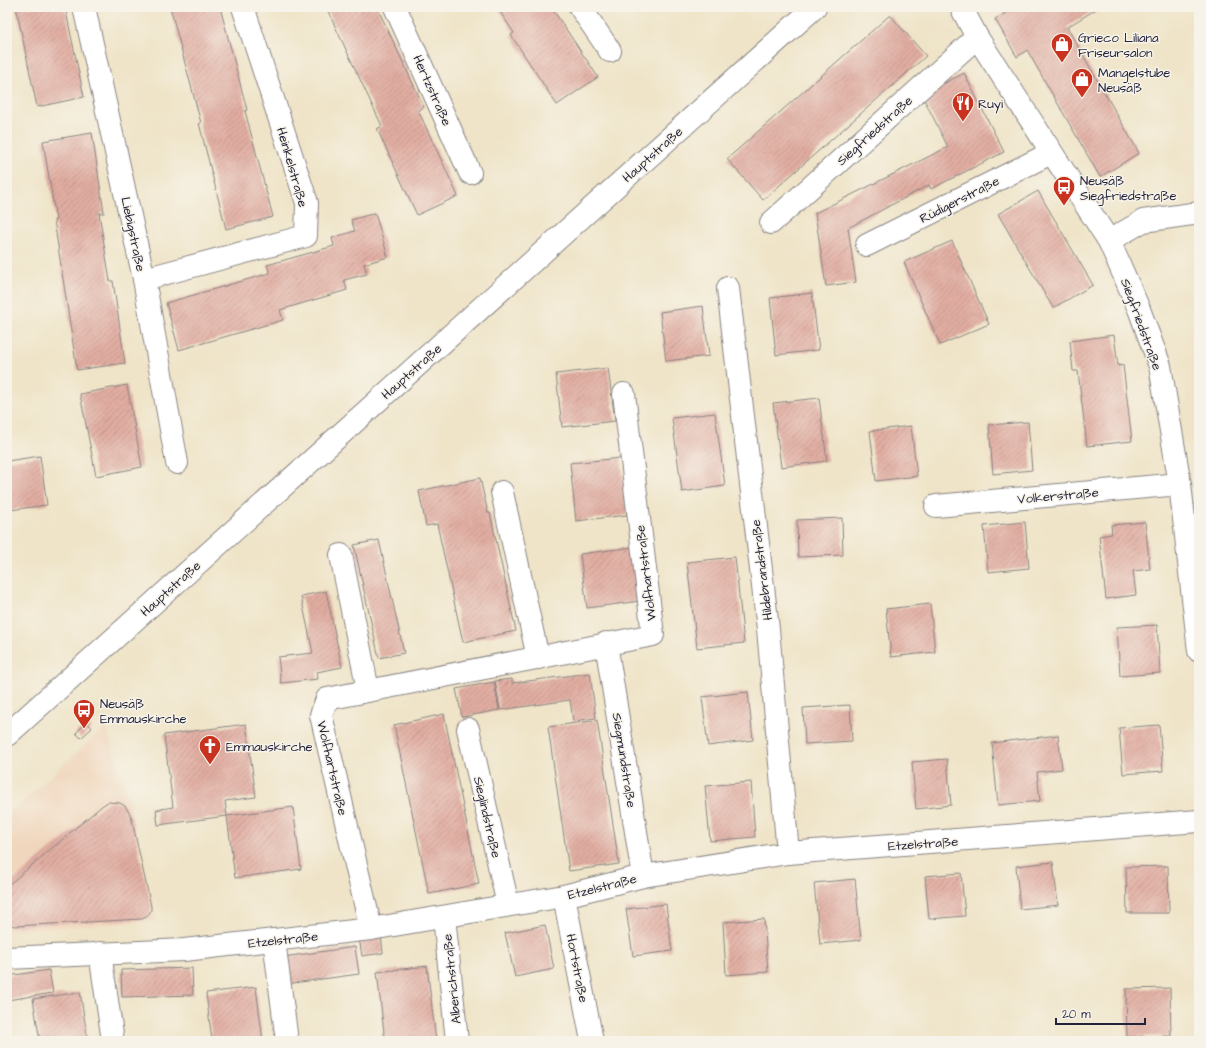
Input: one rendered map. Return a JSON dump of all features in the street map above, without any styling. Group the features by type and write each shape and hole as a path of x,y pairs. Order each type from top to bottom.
{"street":[{"name":"Liebigstraße","path":"84,7 144,279 177,463"},
{"name":"Heinkelstraße","path":"144,279 306,236 307,203 243,7"},
{"name":"Hertzstraße","path":"395,7 470,173"},
{"path":"580,7 610,51"},
{"name":"Hauptstraße","path":"7,735 815,7"},
{"name":"Siegfriedstraße","path":"961,7 977,37 1109,241 1139,309 1160,366 1180,484 1199,651"},
{"name":"Siegfriedstraße","path":"771,223 977,37"},
{"name":"Rüdigerstraße","path":"867,245 1051,153"},
{"path":"1109,241 1143,222 1199,213"},
{"name":"Hildebrandstraße","path":"728,288 768,628 788,853"},
{"name":"Wolfhartstraße","path":"371,929 321,715 327,699 538,658 606,643 653,635 624,394"},
{"name":"Volkerstraße","path":"936,506 1180,484"},
{"path":"502,492 538,658"},
{"path":"341,555 368,690"},
{"name":"Siegmundstraße","path":"606,643 643,876"},
{"name":"Sieglindstraße","path":"468,729 508,905"},
{"name":"Etzelstraße","path":"7,958 170,951 371,929 564,896 643,876 788,853 1199,821"},
{"name":"Hortstraße","path":"564,896 592,1041"},
{"name":"Alberichstraße","path":"444,917 457,1041"},
{"path":"274,940 287,1041"},
{"path":"100,953 113,1041"}],"shaded area":[{"path":"106,726 127,795 156,921 7,931 7,816"}],"building":[{"path":"16,7 65,7 84,97 37,107"},
{"path":"170,7 220,7 247,110 245,111 273,217 226,229 199,123 201,123"},
{"path":"326,7 377,7 424,107 418,110 458,196 417,215 377,129 382,126"},
{"path":"497,7 551,7 598,77 557,105 511,35 514,33"},
{"path":"1016,7 1100,7 1067,27 1139,153 1100,177 1027,50 1017,57 995,19"},
{"path":"890,15 926,56 763,200 727,159"},
{"path":"964,73 1004,152 931,189 929,185 848,228 856,282 826,286 815,213 948,147 922,95"},
{"path":"92,133 104,213 99,213 110,281 113,281 125,363 77,370 54,220 56,220 43,141"},
{"path":"1038,191 1093,285 1053,308 998,214"},
{"path":"375,213 388,257 364,264 367,274 344,280 347,290 280,310 283,320 179,350 166,303 270,273 267,265 334,246 332,238 355,231 351,220"},
{"path":"952,241 989,324 940,345 904,262"},
{"path":"812,293 819,350 776,355 770,298"},
{"path":"703,306 709,356 666,361 660,312"},
{"path":"1114,335 1118,366 1123,365 1132,441 1087,446 1078,371 1073,371 1070,341"},
{"path":"608,368 615,421 562,427 556,374"},
{"path":"127,385 142,467 96,476 80,394"},
{"path":"819,398 827,461 781,467 773,403"},
{"path":"715,413 725,486 682,492 672,418"},
{"path":"1028,422 1032,470 993,474 989,425"},
{"path":"911,426 917,476 876,481 870,431"},
{"path":"40,456 47,505 10,510 7,488 7,461"},
{"path":"621,458 627,515 576,521 570,463"},
{"path":"480,478 488,513 490,513 516,631 463,642 437,524 426,526 419,491"},
{"path":"842,518 843,555 798,557 797,520"},
{"path":"1025,522 1029,568 988,572 984,526"},
{"path":"1145,522 1150,569 1133,571 1136,595 1106,599 1099,536 1112,534 1111,525"},
{"path":"379,540 404,653 379,658 354,545"},
{"path":"633,547 640,601 587,608 580,554"},
{"path":"735,557 744,643 697,648 687,562"},
{"path":"326,591 342,667 317,672 318,679 281,683 278,657 313,653 301,596"},
{"path":"930,604 935,652 891,657 886,609"},
{"path":"1157,625 1160,673 1120,676 1117,627"},
{"path":"590,673 596,718 573,721 570,700 500,710 495,681 512,679 512,683"},
{"path":"494,682 499,710 462,717 456,689"},
{"path":"748,692 753,740 708,746 702,697"},
{"path":"850,705 852,741 805,744 803,708"},
{"path":"444,714 479,884 429,894 394,725"},
{"path":"597,720 619,864 569,871 548,727"},
{"path":"87,722 92,728 81,738 76,733"},
{"name":"Emmauskirche","path":"246,724 256,797 225,801 227,816 158,825 156,810 173,807 164,735"},
{"path":"1159,725 1163,771 1123,774 1119,728"},
{"path":"1058,735 1062,769 1037,772 1040,801 998,805 992,743"},
{"path":"947,759 951,805 916,809 912,762"},
{"path":"751,782 755,837 710,841 705,786"},
{"path":"108,802 120,803 125,806 131,816 151,906 148,916 142,919 14,926 7,923 7,886"},
{"path":"293,807 301,869 235,878 227,816"},
{"path":"1053,862 1058,905 1020,909 1016,866"},
{"path":"1168,866 1169,913 1127,913 1126,867"},
{"path":"961,873 965,916 929,919 925,876"},
{"path":"855,879 861,940 820,944 814,883"},
{"path":"666,904 672,951 633,956 626,909"},
{"path":"764,919 768,972 726,975 723,922"},
{"path":"545,925 554,969 515,977 505,933"},
{"path":"381,935 383,953 362,956 359,938"},
{"path":"355,947 359,974 286,984 283,957"},
{"path":"427,966 436,1041 385,1041 377,972"},
{"path":"192,968 193,995 122,997 121,970"},
{"path":"49,970 53,993 7,1000 7,976"},
{"path":"256,987 263,1041 212,1041 206,993"},
{"path":"1170,988 1171,1036 1127,1037 1126,989"},
{"path":"80,992 88,1041 40,1041 33,999"}],"place":[{"name":"Grieco Liliana Friseursalon","path":"1062,64"},
{"name":"Mangelstube Neusäß","path":"1082,98"},
{"name":"Ruyi","path":"963,122"},
{"name":"Neusäß Siegfriedstraße","path":"1064,206"},
{"name":"Neusäß Emmauskirche","path":"84,730"},
{"name":"Emmauskirche","path":"210,766"}]}
